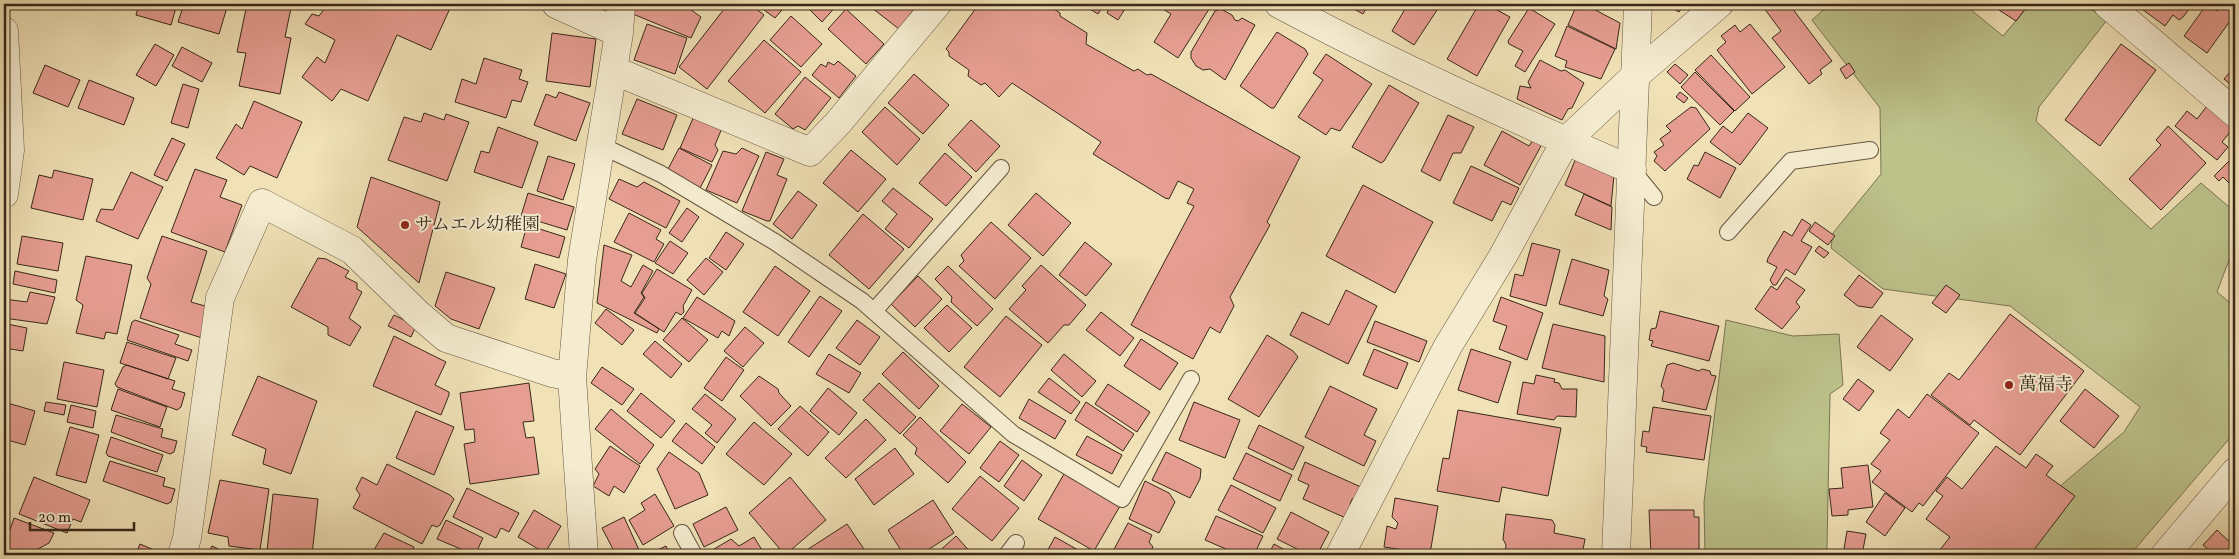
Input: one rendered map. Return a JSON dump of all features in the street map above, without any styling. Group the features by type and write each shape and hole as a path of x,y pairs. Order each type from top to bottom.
{"street":[{"path":"556,4 619,33"},
{"path":"584,555 572,377 582,260 619,33 622,4"},
{"path":"613,70 810,152 838,123 937,4"},
{"path":"1278,4 1329,31 1565,142 1632,170"},
{"path":"1616,555 1638,4"},
{"path":"1340,555 1448,346 1503,256 1565,142 1636,74 1719,4"},
{"path":"2106,4 2235,113"},
{"path":"4,31 10,150 4,194"},
{"path":"182,555 187,538 220,298 262,203 352,250 417,313 446,338 572,377"},
{"path":"2165,555 2235,472"}],"lane":[{"path":"600,145 661,174 767,237 874,311 1013,434 1122,499 1191,379"},
{"path":"1728,232 1791,161 1870,150"},
{"path":"874,311 1001,168"},
{"path":"1632,170 1654,197"},
{"path":"682,533 694,555"}],"green space":[{"path":"1830,4 1964,4 2003,36 2030,4 2083,4 2107,20 2039,107 2036,121 2151,229 2201,183 2235,212 2235,252 2229,260 2217,292 2235,307 2235,432 2130,555 2026,555 2070,498 2059,487 2124,432 2140,407 2010,306 1883,289 1831,248 1833,233 1881,174 1880,108 1812,20"},
{"path":"1726,320 1793,336 1839,334 1843,385 1830,394 1827,547 1824,555 1705,555 1704,502"}],"building":[{"path":"139,4 177,4 171,25 136,15"},
{"path":"184,4 228,4 219,34 178,22"},
{"path":"247,4 269,4 291,8 285,37 291,38 280,94 239,86 246,53 237,52"},
{"path":"328,4 452,4 431,50 397,35 368,101 341,89 332,101 302,77 317,57 325,63 335,40 305,24 312,14 319,16"},
{"path":"638,4 689,4 687,7 701,17 691,38 633,14"},
{"path":"728,4 750,4 764,15 707,89 679,67"},
{"path":"756,4 787,4 775,18"},
{"path":"804,4 838,4 822,22"},
{"path":"875,4 918,4 899,29 872,8"},
{"path":"979,4 1052,4 1051,7 1060,13 1060,16 1087,33 1086,44 1134,71 1138,69 1147,75 1151,74 1300,157 1267,222 1270,225 1230,297 1234,306 1220,333 1210,327 1193,359 1131,325 1194,206 1187,203 1194,189 1178,181 1169,199 1165,198 1093,154 1101,142 1012,83 999,97 985,83 981,85 968,76 969,70 949,56 949,52 946,49"},
{"path":"1082,4 1104,4 1098,14"},
{"path":"1111,4 1128,4 1118,20 1107,13"},
{"path":"1159,4 1208,4 1211,6 1178,58 1154,42 1171,14 1158,6"},
{"path":"1345,4 1369,4 1363,14"},
{"path":"1408,4 1441,4 1414,45 1392,31"},
{"path":"1479,4 1486,4 1510,17 1477,76 1447,59"},
{"path":"1584,4 1620,23 1616,49 1568,25 1575,9 1580,10"},
{"path":"1665,4 1684,4 1679,12"},
{"path":"1761,4 1789,4 1832,61 1820,70 1822,74 1809,84 1772,38 1781,31"},
{"path":"2004,4 2029,4 2016,21 1999,10"},
{"path":"2135,4 2193,4 2183,17 2179,20 2173,15 2165,26"},
{"path":"2207,4 2217,11 2222,4 2231,4 2235,7 2235,14 2207,53 2184,36"},
{"path":"1529,8 1555,24 1525,72 1515,66 1523,51 1509,44 1508,41"},
{"path":"846,9 884,44 866,64 828,29"},
{"path":"1221,9 1232,15 1235,20 1238,21 1242,18 1255,25 1225,80 1210,69 1203,70 1196,66 1191,58 1191,52 1215,11"},
{"path":"791,16 822,44 801,67 770,40"},
{"path":"647,24 687,38 675,74 634,60"},
{"path":"1750,24 1785,67 1752,94 1717,50 1726,42 1721,36 1735,25 1740,32"},
{"path":"1567,26 1615,49 1601,79 1565,67 1567,61 1555,56"},
{"path":"1277,32 1305,49 1308,54 1274,108 1271,108 1240,86"},
{"path":"552,33 596,39 590,87 546,81"},
{"path":"764,40 801,72 765,113 728,81"},
{"path":"155,44 174,55 156,86 136,75"},
{"path":"2121,44 2156,70 2100,146 2065,120"},
{"path":"182,47 212,63 202,82 172,66"},
{"path":"1326,54 1372,84 1340,131 1331,128 1326,135 1298,117 1323,80 1313,73"},
{"path":"1711,55 1750,97 1735,111 1695,70"},
{"path":"484,58 522,70 519,79 528,82 521,102 512,100 506,118 455,102 462,79 476,84"},
{"path":"1540,60 1561,71 1565,70 1584,83 1572,108 1568,109 1562,120 1517,99 1520,86 1531,88 1528,82"},
{"path":"838,61 856,76 839,98 812,75 821,64 826,67 828,62 834,65"},
{"path":"1849,63 1855,72 1846,79 1840,69"},
{"path":"1675,64 1688,75 1680,84 1667,72"},
{"path":"45,65 80,80 68,107 33,93"},
{"path":"2235,66 2235,88 2224,79"},
{"path":"1695,72 1734,111 1720,125 1681,87"},
{"path":"914,74 949,105 923,134 888,103"},
{"path":"805,77 831,98 805,130 798,126 793,129 775,114"},
{"path":"89,80 134,98 124,125 78,108"},
{"path":"183,84 199,89 188,128 171,123"},
{"path":"1389,85 1419,103 1381,163 1352,147"},
{"path":"559,92 590,103 576,141 534,125 546,94 556,98"},
{"path":"1680,92 1688,98 1684,103 1676,97"},
{"path":"637,99 677,115 663,150 622,134"},
{"path":"254,101 302,122 277,178 250,166 244,175 216,158 236,124 242,129"},
{"path":"2207,106 2234,127 2222,142 2228,147 2217,160 2175,126 2187,111 2197,119"},
{"path":"885,107 920,139 897,165 862,132"},
{"path":"1691,107 1696,108 1710,129 1665,171 1654,161 1657,156 1654,152 1664,145 1660,139 1671,131 1666,126"},
{"path":"424,113 444,120 446,114 469,122 447,181 388,160 404,117 421,122"},
{"path":"1748,113 1768,128 1740,165 1710,142 1723,126 1732,133"},
{"path":"1448,115 1474,127 1461,153 1453,153 1440,181 1421,171"},
{"path":"694,116 722,128 715,145 718,150 712,162 680,148"},
{"path":"971,120 1000,146 976,172 948,145"},
{"path":"2168,126 2206,163 2161,210 2129,179 2161,145 2156,140"},
{"path":"498,127 538,142 522,188 474,172 481,151 489,153"},
{"path":"1502,131 1529,146 1533,140 1542,144 1520,185 1484,165"},
{"path":"172,138 185,144 167,181 154,175"},
{"path":"679,148 712,165 699,190 666,173"},
{"path":"742,148 759,156 737,203 706,190 723,151 736,154"},
{"path":"851,150 886,179 858,212 823,183"},
{"path":"766,152 784,159 777,175 787,179 770,221 742,211"},
{"path":"1705,152 1736,168 1720,198 1687,179 1694,165 1698,166"},
{"path":"945,153 972,177 946,206 919,183"},
{"path":"2235,155 2235,189 2223,177 2219,181 2214,176"},
{"path":"548,156 575,164 563,200 537,191"},
{"path":"1576,158 1614,175 1611,206 1565,185"},
{"path":"1471,166 1519,188 1511,205 1502,201 1492,221 1453,203"},
{"path":"195,169 227,180 220,197 242,205 225,252 171,232"},
{"path":"54,170 93,179 83,220 31,208 39,175 52,178"},
{"path":"131,172 163,187 138,239 96,221 101,209 113,210"},
{"path":"371,177 440,202 419,283 357,227"},
{"path":"619,179 637,187 644,182 680,201 666,228 609,199"},
{"path":"1363,185 1433,222 1395,293 1326,256"},
{"path":"893,188 933,219 909,248 885,229 897,214 882,201"},
{"path":"798,191 817,205 792,239 773,224"},
{"path":"528,193 574,207 567,230 521,216"},
{"path":"1036,193 1071,223 1043,256 1008,225"},
{"path":"1584,194 1612,207 1611,230 1575,215"},
{"path":"687,208 699,217 682,242 669,233"},
{"path":"629,213 661,230 656,239 664,244 654,262 614,242"},
{"path":"863,214 904,249 869,289 829,255"},
{"path":"1802,219 1811,225 1801,241 1812,247 1795,275 1786,269 1776,285 1773,285 1770,280 1777,267 1767,262 1768,258 1784,231 1792,236"},
{"path":"991,222 1031,258 995,299 959,266 964,261 961,255"},
{"path":"1815,222 1835,236 1828,245 1809,231"},
{"path":"527,225 565,237 559,258 521,247"},
{"path":"726,232 744,244 726,270 709,258"},
{"path":"22,236 63,243 58,271 17,264"},
{"path":"162,236 207,251 191,302 212,308 202,338 140,318 151,284 147,278"},
{"path":"670,241 688,253 673,274 655,263"},
{"path":"1085,242 1112,264 1086,296 1059,275"},
{"path":"1532,243 1560,250 1546,306 1510,296 1515,274 1523,276"},
{"path":"604,245 632,255 621,281 631,287 643,265 653,271 641,293 644,297 634,313 659,329 657,333 597,303"},
{"path":"1819,246 1829,253 1824,258 1815,251"},
{"path":"86,256 132,265 117,334 106,332 104,339 76,333 83,305 76,300"},
{"path":"318,258 326,259 349,271 345,277 357,283 357,289 362,292 349,318 361,327 350,346 328,335 328,327 291,307"},
{"path":"706,258 723,272 704,295 687,280"},
{"path":"1572,259 1609,270 1604,296 1608,299 1603,316 1559,304"},
{"path":"535,264 566,274 554,308 525,299"},
{"path":"1041,265 1086,305 1069,325 1064,325 1048,343 1009,309 1026,290 1022,286"},
{"path":"775,266 810,291 778,336 743,312"},
{"path":"948,266 993,309 977,326 951,302 952,297 935,279"},
{"path":"657,269 692,290 683,306 684,312 681,315 676,312 664,332 635,313 645,298 642,293"},
{"path":"15,271 57,280 55,293 13,284"},
{"path":"446,272 495,288 479,329 451,319 435,306"},
{"path":"1859,275 1883,293 1872,308 1858,306 1844,295"},
{"path":"918,276 942,299 915,327 891,304"},
{"path":"1786,277 1805,290 1796,302 1800,307 1782,329 1755,309 1771,286 1777,290"},
{"path":"1946,285 1960,295 1946,313 1932,303"},
{"path":"1346,290 1377,306 1348,364 1290,335 1302,312 1329,325"},
{"path":"30,292 55,297 47,324 4,318 4,299 27,302"},
{"path":"820,296 842,311 809,357 788,342"},
{"path":"697,297 735,321 729,336 722,331 718,338 683,318"},
{"path":"1501,297 1543,313 1527,360 1499,349 1507,326 1493,321"},
{"path":"947,305 972,328 949,352 924,328"},
{"path":"606,309 634,330 622,345 595,323"},
{"path":"1660,311 1719,326 1709,361 1651,346 1653,341 1649,340 1651,329 1656,328"},
{"path":"1101,312 1134,338 1120,356 1086,330"},
{"path":"2010,314 2084,371 2020,455 1974,420 1970,425 1931,395 1949,373 1959,380"},
{"path":"394,315 416,326 411,337 388,326"},
{"path":"1881,315 1913,339 1890,371 1857,347"},
{"path":"1006,316 1042,345 1000,397 964,367"},
{"path":"682,318 708,340 689,362 663,340"},
{"path":"135,320 179,335 175,344 192,350 188,361 127,340 132,322"},
{"path":"857,320 880,337 860,365 836,348"},
{"path":"1375,321 1427,341 1419,362 1367,342"},
{"path":"7,324 27,328 23,351 4,348"},
{"path":"1553,324 1605,336 1604,382 1542,368"},
{"path":"745,327 764,343 743,367 724,351"},
{"path":"1267,335 1293,351 1298,357 1259,417 1228,399"},
{"path":"394,336 446,362 435,385 449,392 441,415 373,386"},
{"path":"1141,339 1178,363 1160,390 1124,366"},
{"path":"655,341 682,364 671,378 643,354"},
{"path":"127,342 176,358 168,379 120,363"},
{"path":"1374,349 1408,363 1397,389 1363,375"},
{"path":"1471,349 1511,362 1498,403 1458,390"},
{"path":"903,352 939,386 919,409 882,374"},
{"path":"829,354 861,373 849,393 816,374"},
{"path":"1064,354 1096,381 1082,397 1051,370"},
{"path":"726,357 744,370 722,401 704,388"},
{"path":"64,362 104,370 97,407 57,399"},
{"path":"1673,363 1699,371 1702,369 1710,371 1711,375 1716,376 1706,410 1662,401 1664,390 1661,386 1667,365"},
{"path":"127,365 175,381 172,389 185,393 181,407 177,410 117,387 115,384 123,367"},
{"path":"602,367 634,389 622,405 591,383"},
{"path":"1536,375 1555,379 1554,382 1559,383 1562,389 1577,389 1576,417 1557,416 1554,420 1517,414 1523,382 1534,384"},
{"path":"258,376 317,401 291,474 263,464 266,449 232,435"},
{"path":"759,376 778,389 779,393 791,406 771,426 740,396"},
{"path":"1049,378 1080,402 1071,414 1038,392"},
{"path":"1858,379 1874,391 1859,411 1843,399"},
{"path":"529,383 534,421 523,422 526,438 534,437 539,474 470,484 464,444 475,442 474,429 465,430 460,393"},
{"path":"879,383 916,417 900,434 863,400"},
{"path":"1108,384 1150,412 1137,432 1095,404"},
{"path":"1330,386 1377,409 1364,435 1376,441 1364,466 1305,437"},
{"path":"828,388 857,413 839,435 810,411"},
{"path":"118,389 167,407 160,427 111,410"},
{"path":"2085,389 2119,416 2094,448 2060,421"},
{"path":"641,393 675,421 661,438 627,411"},
{"path":"705,394 736,419 717,443 705,433 712,425 692,409"},
{"path":"1927,394 1979,433 1923,506 1919,503 1912,512 1872,482 1881,471 1871,464 1890,440 1880,433 1898,409 1909,418"},
{"path":"1029,399 1066,421 1055,439 1019,418"},
{"path":"4,402 35,411 25,445 4,439"},
{"path":"46,402 66,405 64,415 44,411"},
{"path":"1086,402 1134,434 1123,451 1075,420"},
{"path":"1194,402 1240,420 1225,458 1179,440"},
{"path":"962,404 991,427 969,454 940,431"},
{"path":"71,405 96,411 93,428 67,422"},
{"path":"800,406 829,432 808,456 778,429"},
{"path":"1653,407 1711,416 1704,460 1646,452 1647,447 1641,446 1643,431 1649,432"},
{"path":"611,409 654,445 640,464 595,429"},
{"path":"1458,410 1561,428 1548,496 1502,487 1499,502 1437,491 1443,458 1449,459"},
{"path":"416,411 454,427 434,475 396,458"},
{"path":"116,415 163,429 161,437 177,441 174,452 170,454 111,432"},
{"path":"920,417 966,462 948,483 915,454 917,448 903,435"},
{"path":"866,419 886,440 846,478 825,458"},
{"path":"754,422 792,454 764,485 726,454"},
{"path":"686,423 715,447 702,464 672,441"},
{"path":"1259,425 1304,447 1293,470 1248,448"},
{"path":"70,427 99,435 86,483 56,475"},
{"path":"1087,436 1122,455 1112,474 1076,455"},
{"path":"111,437 163,455 157,472 108,456 106,453"},
{"path":"1000,441 1019,455 999,482 980,468"},
{"path":"610,446 640,466 624,493 614,486 609,496 593,486 599,474 595,469"},
{"path":"1996,446 2026,468 2036,454 2053,466 2046,475 2075,496 2030,555 1936,555 1950,537 1926,519 1943,496 1936,491 1947,477 1962,489"},
{"path":"895,448 914,474 874,505 855,479"},
{"path":"669,452 699,473 708,495 675,509 657,469"},
{"path":"1166,452 1201,469 1200,479 1190,498 1152,480"},
{"path":"1246,453 1292,475 1280,501 1233,479"},
{"path":"1022,460 1042,475 1024,501 1004,486"},
{"path":"110,461 165,478 163,486 175,489 171,502 167,504 103,481"},
{"path":"1305,462 1361,487 1356,499 1352,499 1350,504 1353,509 1348,519 1303,499 1309,485 1298,480"},
{"path":"387,464 450,495 454,499 440,525 437,527 432,525 422,544 353,508 360,495 356,489 362,477 377,485"},
{"path":"1868,465 1873,507 1848,510 1848,515 1832,516 1829,489 1843,488 1841,468"},
{"path":"1064,474 1120,506 1094,551 1038,519"},
{"path":"980,476 1019,508 992,541 952,509"},
{"path":"34,477 90,500 81,522 73,519 67,533 19,514"},
{"path":"790,477 826,520 785,555 749,513"},
{"path":"220,480 269,489 260,550 229,546 228,537 208,533"},
{"path":"1145,481 1169,493 1175,502 1159,533 1129,519"},
{"path":"1231,485 1276,508 1263,533 1218,510"},
{"path":"467,488 519,513 509,532 501,528 496,538 453,517"},
{"path":"1885,493 1905,508 1885,536 1866,522"},
{"path":"273,494 318,499 312,555 279,555 280,552 267,551"},
{"path":"655,494 674,526 643,545 629,520 645,510 641,503"},
{"path":"1395,498 1438,506 1430,554 1384,547 1387,526 1396,529 1398,523 1392,517"},
{"path":"933,500 954,533 920,555 904,555 888,530"},
{"path":"726,507 738,530 704,547 693,524"},
{"path":"534,510 561,526 545,553 518,537"},
{"path":"1649,510 1694,510 1694,517 1699,517 1699,555 1651,555"},
{"path":"1291,512 1329,532 1317,555 1309,555 1277,539"},
{"path":"1506,514 1552,520 1555,525 1554,533 1585,539 1582,555 1505,555 1506,545 1503,539"},
{"path":"1216,516 1263,536 1254,555 1226,555 1223,554 1226,549 1205,540"},
{"path":"624,517 639,550 629,555 616,555 602,528"},
{"path":"14,518 54,533 49,543 27,555 4,547"},
{"path":"446,520 483,538 475,555 437,539"},
{"path":"1128,523 1152,535 1149,542 1153,547 1148,555 1111,555"},
{"path":"847,524 868,555 799,555"},
{"path":"2217,530 2235,547 2235,555 2215,555 2203,545"},
{"path":"1847,531 1866,534 1862,555 1843,555"},
{"path":"384,533 414,547 411,555 371,555"},
{"path":"956,536 973,555 935,555"},
{"path":"754,537 765,555 704,555 731,539 739,546"},
{"path":"1055,537 1087,555 1045,555"},
{"path":"140,544 166,555 135,555"},
{"path":"1274,544 1294,555 1268,555"},
{"path":"212,546 231,555 207,555"},
{"path":"666,546 670,555 647,555"}],"place":[{"name":"サムエル幼稚園","path":"405,225"},
{"name":"萬福寺","path":"2009,385"}]}
